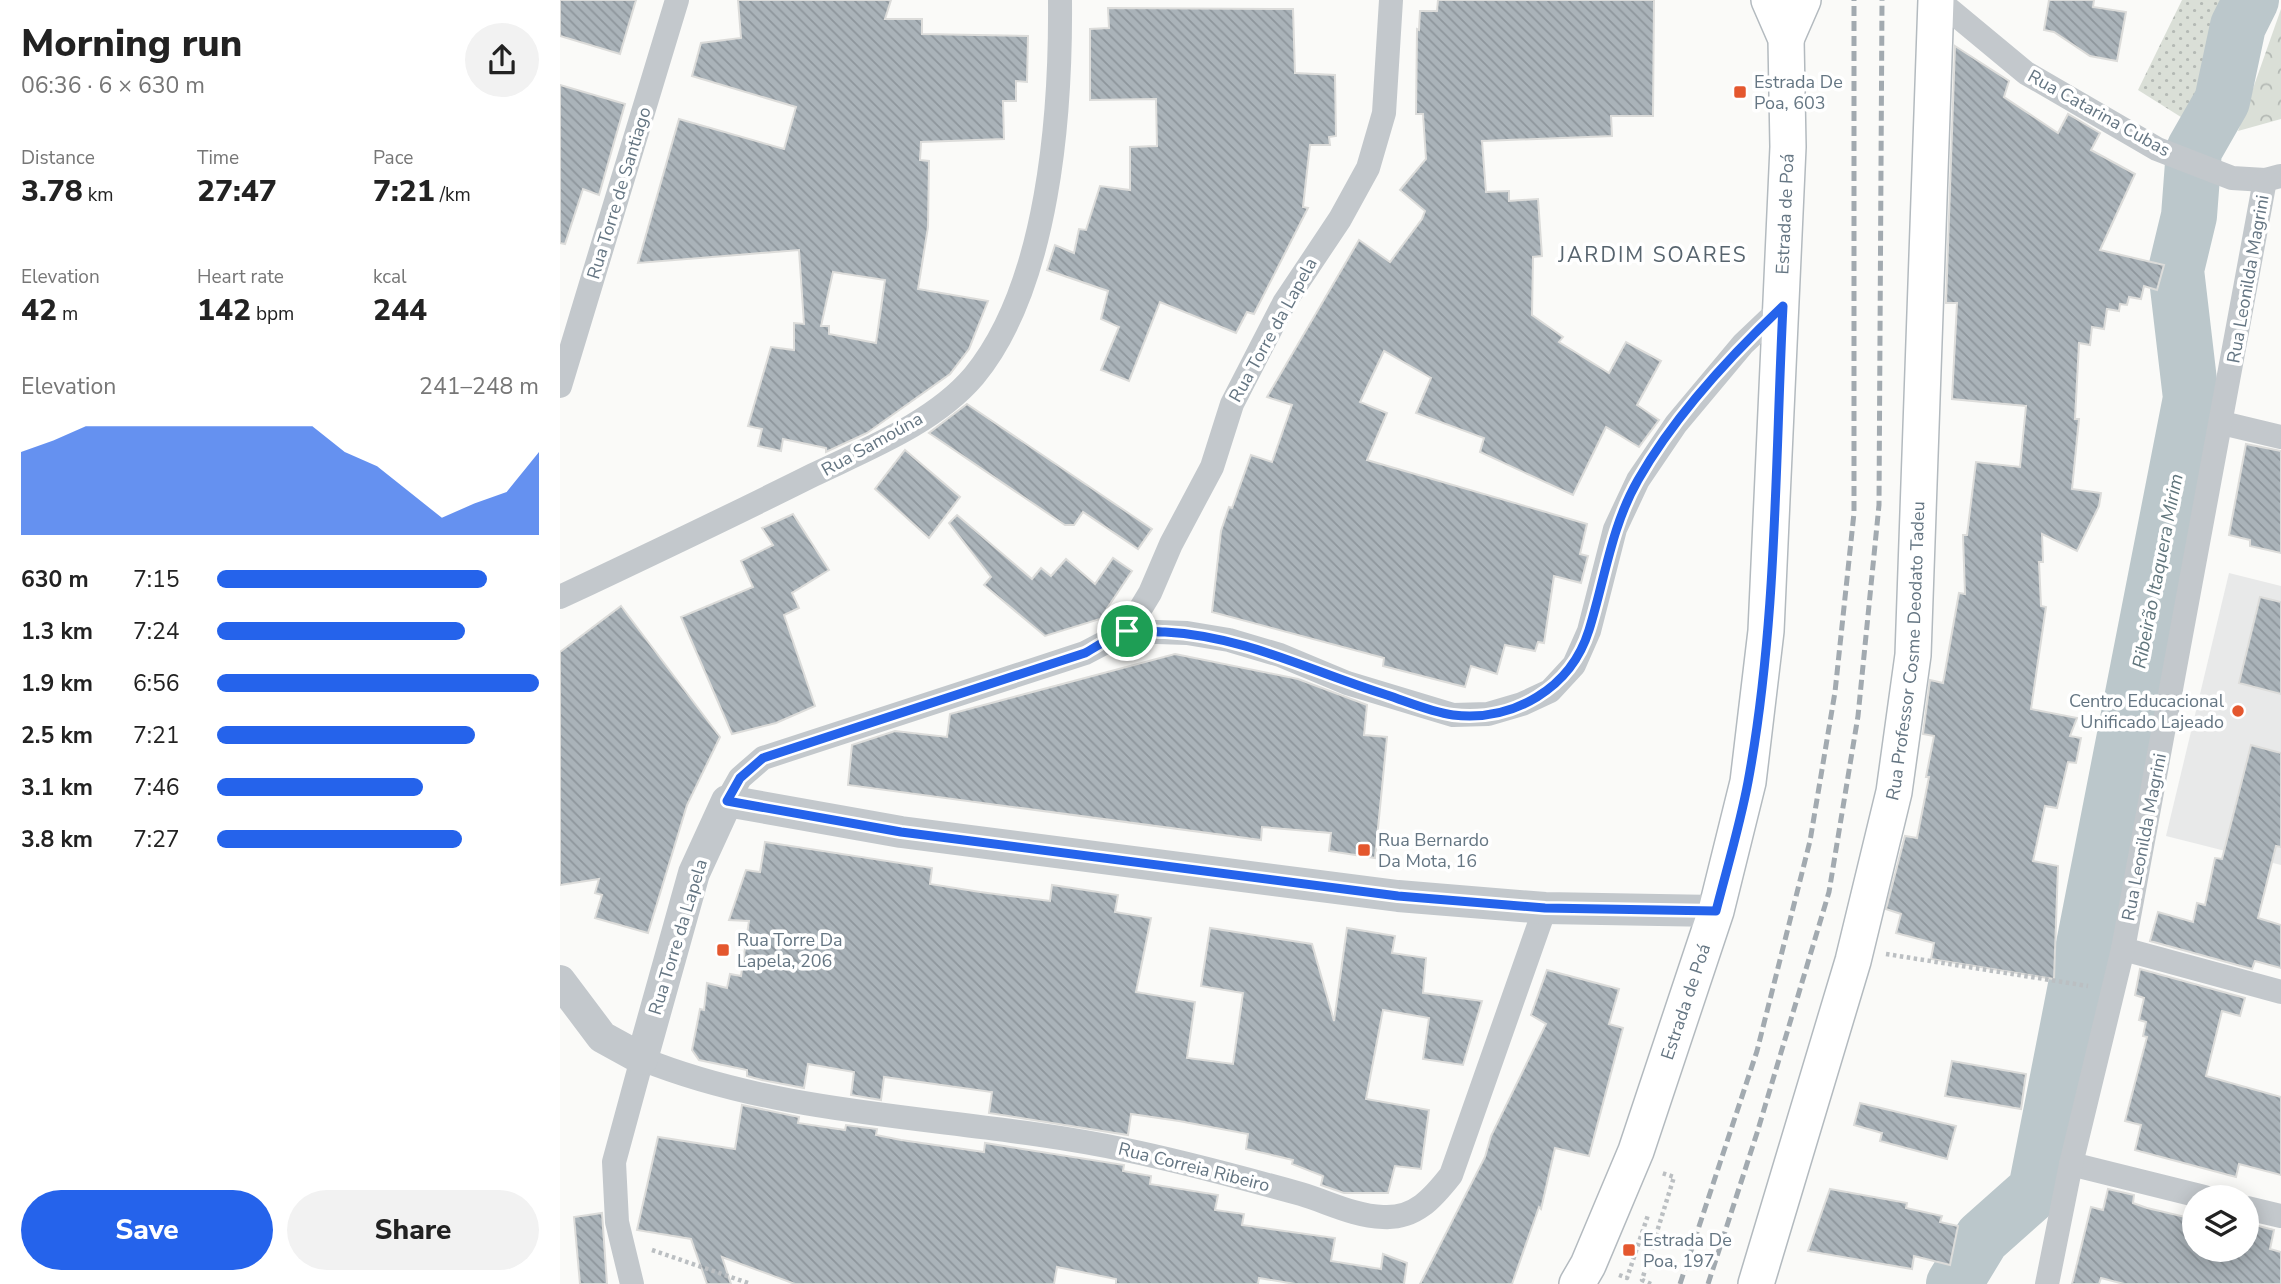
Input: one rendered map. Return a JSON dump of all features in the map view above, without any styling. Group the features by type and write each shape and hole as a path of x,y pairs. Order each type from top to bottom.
{"main road":[{"name":"Estrada de Poá","path":"1583,1275 1636,1151 1716,911 1748,782 1758,707 1771,559 1788,147 1786,39 1769,0"},
{"name":"Estrada de Poá","path":"1786,39 1803,0"},
{"name":"Rua Professor Cosme Deodato Tadeu","path":"1756,1284 1820,1081 1856,949 1894,792 1913,655 1937,0"}],"street":[{"name":"Rua Torre de Santiago","path":"560,386 677,0"},
{"name":"Rua Samoúna","path":"560,597 901,432 957,393 974,375 1006,324 1036,239 1057,110 1060,0"},
{"name":"Rua Torre da Lapela","path":"632,1284 617,1222 614,1162 694,873 740,778 763,758 1085,653 1127,631 1150,593 1171,544 1212,467 1232,404 1284,303 1340,219 1368,168 1384,113 1391,0"},
{"name":"Rua Catarina Cubas","path":"1937,0 2026,73 2157,149 2232,178 2273,178"},
{"name":"Rua Leonilda Magrini","path":"2047,1284 2071,1164 2123,949 2222,423 2273,178"},
{"path":"1127,631 1186,633 1229,640 1280,654 1347,683 1453,715 1488,714 1522,704 1550,691 1574,665 1589,631 1615,529 1638,480 1676,424 1734,354 1783,306"},
{"path":"2222,423 2281,437"},
{"path":"727,801 901,832 1398,896 1545,908 1716,911"},
{"name":"Rua Correia Ribeiro","path":"642,1059 686,1076 761,1096 1085,1141 1189,1163 1307,1196 1353,1213 1384,1217 1411,1214 1434,1196 1451,1175 1545,908"},
{"path":"2123,949 2281,992"},
{"path":"560,981 602,1037 642,1059"},
{"path":"2071,1164 2182,1192"},
{"path":"2259,1211 2281,1216"}],"path":[{"path":"1856,949 2092,986"},
{"path":"1651,1284 1642,1280 1674,1177 1662,1171 1658,1183"},
{"path":"1583,1275 1627,1278 1650,1207"},
{"path":"621,1239 751,1284"}],"shaded area":[{"name":"Centro Educacional Unificado Lajeado","path":"2229,573 2281,586 2281,865 2166,836"}],"green space":[{"path":"2182,0 2229,0 2192,124 2138,90"},
{"path":"2281,9 2281,119 2238,131"}],"building":[{"path":"560,0 636,0 620,54 560,36"},
{"path":"738,0 891,0 885,19 922,19 922,34 1028,36 1027,82 1016,81 1016,101 1003,101 1004,139 921,142 920,160 929,161 928,227 918,289 988,301 969,349 950,374 867,433 826,452 826,448 783,439 781,451 758,446 762,429 748,426 771,347 794,350 794,323 804,324 799,250 638,263 679,119 784,149 796,107 692,76 701,43 741,38","holes":["833,272 885,280 876,343 829,334 829,326 821,326"]},
{"path":"1438,0 1654,0 1653,116 1611,116 1612,136 1482,141 1486,192 1509,191 1509,201 1538,199 1542,256 1533,257 1532,315 1563,337 1559,342 1609,373 1626,342 1661,361 1637,405 1659,420 1639,447 1606,427 1573,495 1480,452 1484,438 1416,413 1431,378 1384,351 1360,402 1387,413 1367,460 1587,524 1580,554 1588,556 1581,583 1554,576 1544,643 1538,642 1535,651 1505,645 1497,674 1471,666 1465,687 1383,666 1384,658 1212,612 1221,531 1229,507 1232,508 1251,455 1272,462 1292,405 1267,397 1359,240 1390,262 1425,211 1400,190 1426,159 1423,114 1416,114 1417,29 1419,30 1420,11 1437,11"},
{"path":"2049,0 2094,0 2093,7 2126,12 2117,61 2090,56 2054,32 2044,30"},
{"path":"1108,8 1293,9 1295,73 1335,75 1336,136 1329,137 1330,145 1310,145 1303,207 1308,208 1254,314 1247,312 1236,333 1160,302 1129,381 1101,370 1119,327 1101,319 1108,291 1047,270 1055,245 1074,253 1079,229 1086,230 1100,186 1130,190 1130,147 1157,146 1156,99 1090,100 1090,29 1109,28"},
{"path":"1955,46 2009,81 2004,97 2058,133 2068,114 2100,133 2091,150 2135,174 2100,250 2164,265 2157,290 2144,286 2141,299 2129,297 2127,305 2120,304 2119,311 2107,309 2104,329 2092,327 2090,345 2079,343 2075,419 2079,419 2072,489 2101,493 2099,506 2077,551 2042,534 2043,562 2039,562 2041,606 2046,607 2031,709 2077,718 2070,736 2081,738 2076,763 2068,762 2057,808 2045,806 2033,861 2058,866 2054,979 1931,959 1934,943 1896,933 1901,914 1886,909 1905,836 1917,838 1934,736 1923,734 1930,680 1943,683 1959,593 1965,594 1963,535 1967,535 1976,462 2020,467 2026,406 1952,399 1957,303 1946,303"},
{"path":"560,85 625,104 599,195 583,189 565,244 560,243"},
{"path":"967,404 1152,529 1138,549 1083,512 1074,525 1065,525 929,433"},
{"path":"2246,444 2281,451 2281,553 2250,546 2250,540 2229,535"},
{"path":"905,450 960,497 929,538 875,489"},
{"path":"793,514 829,570 792,593 799,608 784,615 815,706 776,723 732,734 681,617 753,587 741,561 773,545 762,528"},
{"path":"957,515 1032,579 1041,568 1051,576 1066,559 1095,584 1113,558 1132,571 1100,619 1045,636 984,585 991,577 949,523"},
{"path":"2260,597 2281,602 2281,694 2239,683"},
{"path":"621,606 720,737 687,805 648,933 595,918 602,895 595,893 599,879 560,885 560,652"},
{"path":"1175,654 1298,679 1367,705 1364,735 1387,737 1375,858 1329,851 1331,833 1262,827 1261,840 848,785 852,745 895,731 947,737 950,714"},
{"path":"2251,745 2281,753 2281,847 2276,846 2258,918 2281,925 2281,968 2255,961 2252,969 2150,941 2158,912 2193,922 2197,903 2205,905 2215,858 2222,859"},
{"path":"765,842 932,868 930,884 980,892 1050,901 1052,885 1118,895 1115,912 1151,918 1136,992 1195,1002 1187,1058 1233,1064 1243,993 1201,986 1210,928 1312,944 1334,1021 1347,928 1395,936 1392,953 1426,958 1423,993 1482,1001 1463,1065 1423,1059 1429,1018 1383,1010 1366,1099 1429,1110 1421,1169 1395,1166 1388,1193 1344,1193 1321,1185 1323,1176 1292,1164 1293,1160 1246,1149 1248,1134 1179,1121 1131,1114 1128,1135 989,1113 992,1092 884,1077 881,1100 851,1095 854,1072 808,1064 804,1088 762,1080 747,1076 747,1070 699,1060 692,1050 700,1009 704,1010 707,983 727,988 730,974 741,976 749,921 729,920 746,870 760,872"},
{"path":"2140,969 2245,998 2240,1016 2222,1011 2206,1076 2281,1097 2281,1175 2239,1164 2236,1177 2135,1150 2141,1125 2125,1121 2147,1037 2143,1036 2146,1022 2139,1020 2144,998 2135,995"},
{"path":"1547,970 1619,989 1609,1024 1623,1028 1589,1156 1555,1148 1541,1209 1539,1207 1512,1284 1420,1284 1485,1157 1491,1136 1546,1024 1531,1015"},
{"path":"1952,1061 2026,1074 2021,1109 1945,1096"},
{"path":"1860,1103 1956,1126 1947,1159 1880,1141 1882,1133 1854,1125"},
{"path":"742,1105 799,1117 798,1123 845,1130 846,1125 877,1129 876,1135 901,1140 984,1152 985,1143 1124,1165 1123,1171 1151,1176 1150,1184 1218,1195 1215,1210 1244,1214 1242,1225 1335,1238 1331,1261 1381,1269 1383,1254 1407,1263 1404,1284 1295,1284 1259,1278 1258,1284 1116,1284 1116,1279 1057,1267 1054,1284 795,1284 722,1257 731,1284 707,1284 691,1239 637,1230 658,1137 735,1149"},
{"path":"1830,1189 1907,1203 1906,1208 1942,1216 1940,1222 1958,1226 1950,1265 1914,1256 1912,1269 1808,1251"},
{"path":"2108,1189 2134,1195 2133,1203 2182,1216 2182,1262 2259,1262 2259,1226 2274,1230 2270,1249 2281,1252 2281,1284 2124,1284 2101,1278 2099,1284 2072,1284 2091,1207 2103,1210"},
{"path":"602,1213 607,1284 580,1284 574,1217"}],"waterway":[{"name":"Ribeirão Itaquera Mirim","path":"1954,1284 1982,1238 2036,1190 2191,398 2176,270 2189,216 2194,150 2222,101 2238,26 2251,0"}],"railway":[{"path":"1680,1284 1757,1051 1810,841 1835,692 1854,513 1854,0"},
{"path":"1708,1284 1757,1133 1829,892 1858,716 1879,505 1882,0"}],"place":[{"name":"Estrada De Poa, 603","path":"1740,92"},
{"name":"Centro Educacional Unificado Lajeado","path":"2238,711"},
{"name":"Rua Bernardo Da Mota, 16","path":"1364,850"},
{"name":"Rua Torre Da Lapela, 206","path":"723,950"},
{"name":"Estrada De Poa, 197","path":"1629,1250"}],"district":[{"name":"JARDIM SOARES","path":"1653,255"}],"route":[{"path":"1783,306 1771,559 1758,707 1748,782 1716,911 1545,908 1398,896 901,832 727,801 740,778 763,758 1085,653 1127,631 1186,633 1229,640 1280,654 1347,683 1453,715 1488,714 1522,704 1550,691 1574,665 1589,631 1615,529 1638,480 1676,424 1743,344 1783,306"}]}
